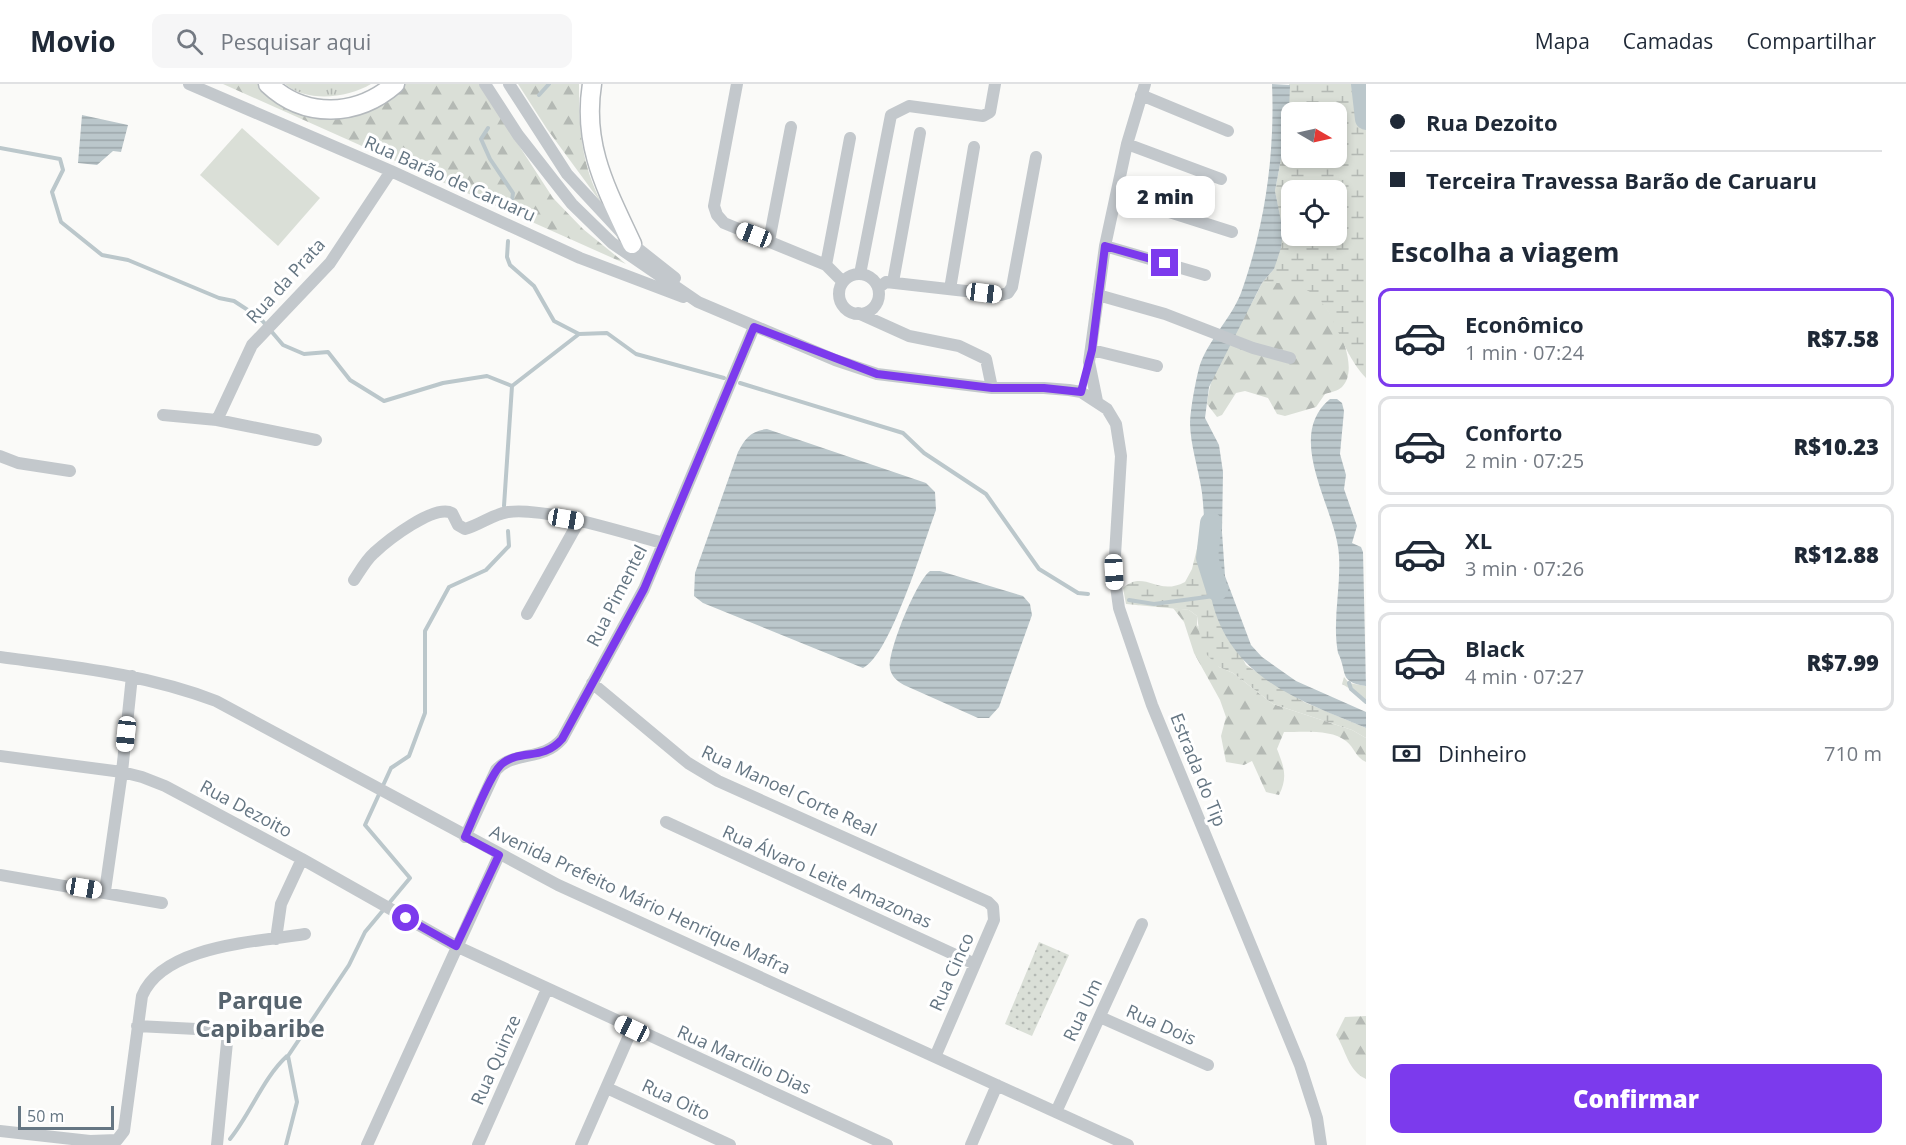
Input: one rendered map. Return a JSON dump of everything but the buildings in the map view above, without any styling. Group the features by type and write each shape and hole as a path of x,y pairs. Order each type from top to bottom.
{"highway":[{"path":"268,84 287,99 328,110 365,105 394,84"},
{"path":"592,84 589,99 591,146 600,176 632,244"}],"street":[{"name":"Rua Barão de Caruaru","path":"189,84 391,171 580,258 698,302 754,327 877,374 992,388 1044,388 1081,392 1097,401"},
{"name":"Rua Barão de Caruaru","path":"485,84 518,135 572,204 612,243 698,302"},
{"path":"509,84 567,174 632,244 722,313"},
{"path":"737,84 714,206 717,215 724,223 826,265 843,282"},
{"path":"860,274 891,115 909,106 983,116 990,112 995,84"},
{"path":"1081,392 1090,356 1105,246 1127,144 1143,89 1228,131"},
{"path":"769,241 791,127"},
{"path":"893,282 920,133"},
{"path":"826,265 850,138"},
{"path":"1127,144 1221,178"},
{"path":"950,289 974,147"},
{"path":"889,327 874,306 878,288 886,282 1001,295 1008,293 1012,287 1036,158"},
{"name":"Rua da Prata","path":"217,420 252,345 330,263 391,171"},
{"path":"1116,195 1232,232"},
{"path":"1105,246 1204,275"},
{"path":"843,282 860,274 871,278 878,288"},
{"path":"843,282 840,299 847,309 909,336 959,346 986,358 992,388"},
{"path":"1098,295 1210,330 1253,348 1290,358"},
{"path":"858,313 874,306"},
{"name":"Rua Pimentel","path":"465,837 496,770 511,759 546,753 555,747 592,683 644,589 754,327"},
{"path":"1090,356 1157,366"},
{"path":"1090,356 1097,401"},
{"name":"Estrada do Tip","path":"1097,401 1107,410 1116,424 1120,439 1114,572 1119,608 1156,714 1300,1065 1317,1118 1321,1145"},
{"path":"163,415 217,420 315,440"},
{"path":"0,456 18,464 70,471"},
{"path":"354,580 372,554 407,528 431,514 449,511 458,525 465,529 508,512 538,514 579,521 663,543"},
{"path":"527,614 579,521"},
{"name":"Avenida Prefeito Mário Henrique Mafra","path":"0,657 132,676 176,686 216,701 558,885 1128,1145"},
{"path":"105,891 122,772 132,676"},
{"name":"Rua Manoel Corte Real","path":"592,683 688,763 718,781 988,902"},
{"name":"Rua Dezoito","path":"0,756 122,772 165,786 302,859 456,946"},
{"name":"Rua Álvaro Leite Amazonas","path":"666,822 975,964"},
{"path":"367,1145 499,855"},
{"path":"276,939 281,904 302,859"},
{"path":"0,875 105,891 162,903"},
{"name":"Rua Cinco","path":"935,1057 994,921 993,907 988,902"},
{"name":"Rua Um","path":"1056,1112 1142,924"},
{"path":"0,1131 108,1142 122,1136 137,1026 146,986 164,968 204,951 305,934"},
{"name":"Rua Marcilio Dias","path":"456,946 887,1145"},
{"name":"Rua Quinze","path":"478,1145 547,989"},
{"name":"Rua Dois","path":"1100,1017 1208,1065"},
{"path":"137,1026 276,1033"},
{"path":"581,1145 632,1029"},
{"path":"217,1145 228,1032"},
{"path":"972,1145 997,1085"},
{"name":"Rua Oito","path":"607,1088 730,1145"}],"green space":[{"path":"223,84 259,84 306,111 403,84 479,84 553,198 583,229 626,264"},
{"path":"285,84 371,84 351,93 316,96 304,94"},
{"path":"518,84 579,84 585,160 602,204 547,129"},
{"path":"1289,84 1353,84 1360,97 1366,94 1366,378 1353,361 1329,312 1319,299 1306,290 1288,284 1262,283 1274,269 1280,218 1275,191 1281,159 1281,168 1347,168 1347,102 1289,102"},
{"path":"242,128 320,198 278,246 200,175"},
{"path":"1285,281 1311,290 1335,322 1342,336 1349,365 1342,387 1325,394 1316,407 1285,416 1277,414 1268,398 1245,391 1236,393 1222,415 1217,417 1207,404 1221,357 1262,283"},
{"path":"1204,520 1211,597 1246,665 1304,702 1366,728 1366,738 1352,730 1273,704 1233,673 1219,667 1207,655 1201,644 1197,616 1189,610 1126,604 1123,588 1131,583 1138,581 1167,587 1185,582 1192,569"},
{"path":"1173,608 1189,610 1197,616 1197,625 1219,667 1233,673 1273,704 1352,730 1366,738 1366,762 1340,737 1316,732 1284,732 1277,749 1284,772 1279,795 1266,792 1252,761 1244,765 1226,762 1221,736 1226,717 1220,700 1194,653 1184,622"},
{"path":"1344,677 1349,683 1366,686 1366,702 1342,684"},
{"path":"1039,942 1069,955 1032,1036 1005,1024"},
{"path":"1366,1016 1366,1079 1351,1066 1336,1035 1345,1017"}],"shaded area":[{"path":"1272,84 1290,85 1289,102 1281,102 1281,159 1275,191 1281,221 1281,248 1274,269 1262,283 1209,387 1205,418 1219,445 1223,472 1222,532 1225,576 1251,645 1262,657 1296,681 1366,712 1366,728 1292,696 1250,667 1233,648 1220,625 1209,584 1202,493 1190,431 1191,409 1203,358 1237,303 1249,268 1267,190 1273,110"},
{"path":"82,115 128,125 121,152 113,151 97,165 78,163"},
{"path":"1330,399 1337,399 1342,403 1344,411 1340,454 1346,475 1344,489 1357,526 1352,543 1361,547 1363,552 1366,686 1347,679 1338,653 1336,629 1339,556 1336,537 1316,475 1312,453 1311,433 1317,415"},
{"path":"767,429 926,483 935,492 936,510 895,621 884,643 873,659 863,668 703,603 694,596 695,573 738,452 749,436"},
{"path":"930,571 940,571 1023,596 1030,604 1032,615 999,707 989,718 978,718 904,685 891,672 890,660 904,617 924,577"}],"waterway":[{"path":"539,95 549,84"},
{"path":"1362,84 1366,119"},
{"path":"488,128 481,139 490,159 513,193 512,200"},
{"path":"0,148 60,159 63,170 52,192 61,222 102,255 128,260 219,298 234,301 260,318 283,345 304,354 328,352 350,380 384,401 443,383 487,376 512,386 579,334 607,333 636,354 724,378"},
{"path":"508,241 507,257 510,265 534,286 554,321 579,334"},
{"path":"740,383 903,433 924,453 986,494 1039,569 1078,593 1088,594"},
{"path":"504,506 512,386"},
{"path":"1211,523 1207,558 1217,590"},
{"path":"286,1145 297,1102 288,1056 349,965 365,932 410,878 365,825 391,768 409,756 425,713 425,631 449,587 486,570 509,546 508,531"},
{"path":"1129,600 1154,604 1214,596"},
{"path":"1349,683 1351,689 1366,702"},
{"path":"230,1139 264,1085 287,1056"}],"district":[{"name":"Parque Capibaribe","path":"260,1015"}],"route":[{"path":"406,918 456,946 499,855 465,837 496,770 511,759 546,753 562,739 644,589 754,327 835,360 877,374 992,388 1044,388 1081,392 1092,350 1105,246 1165,263"}]}
